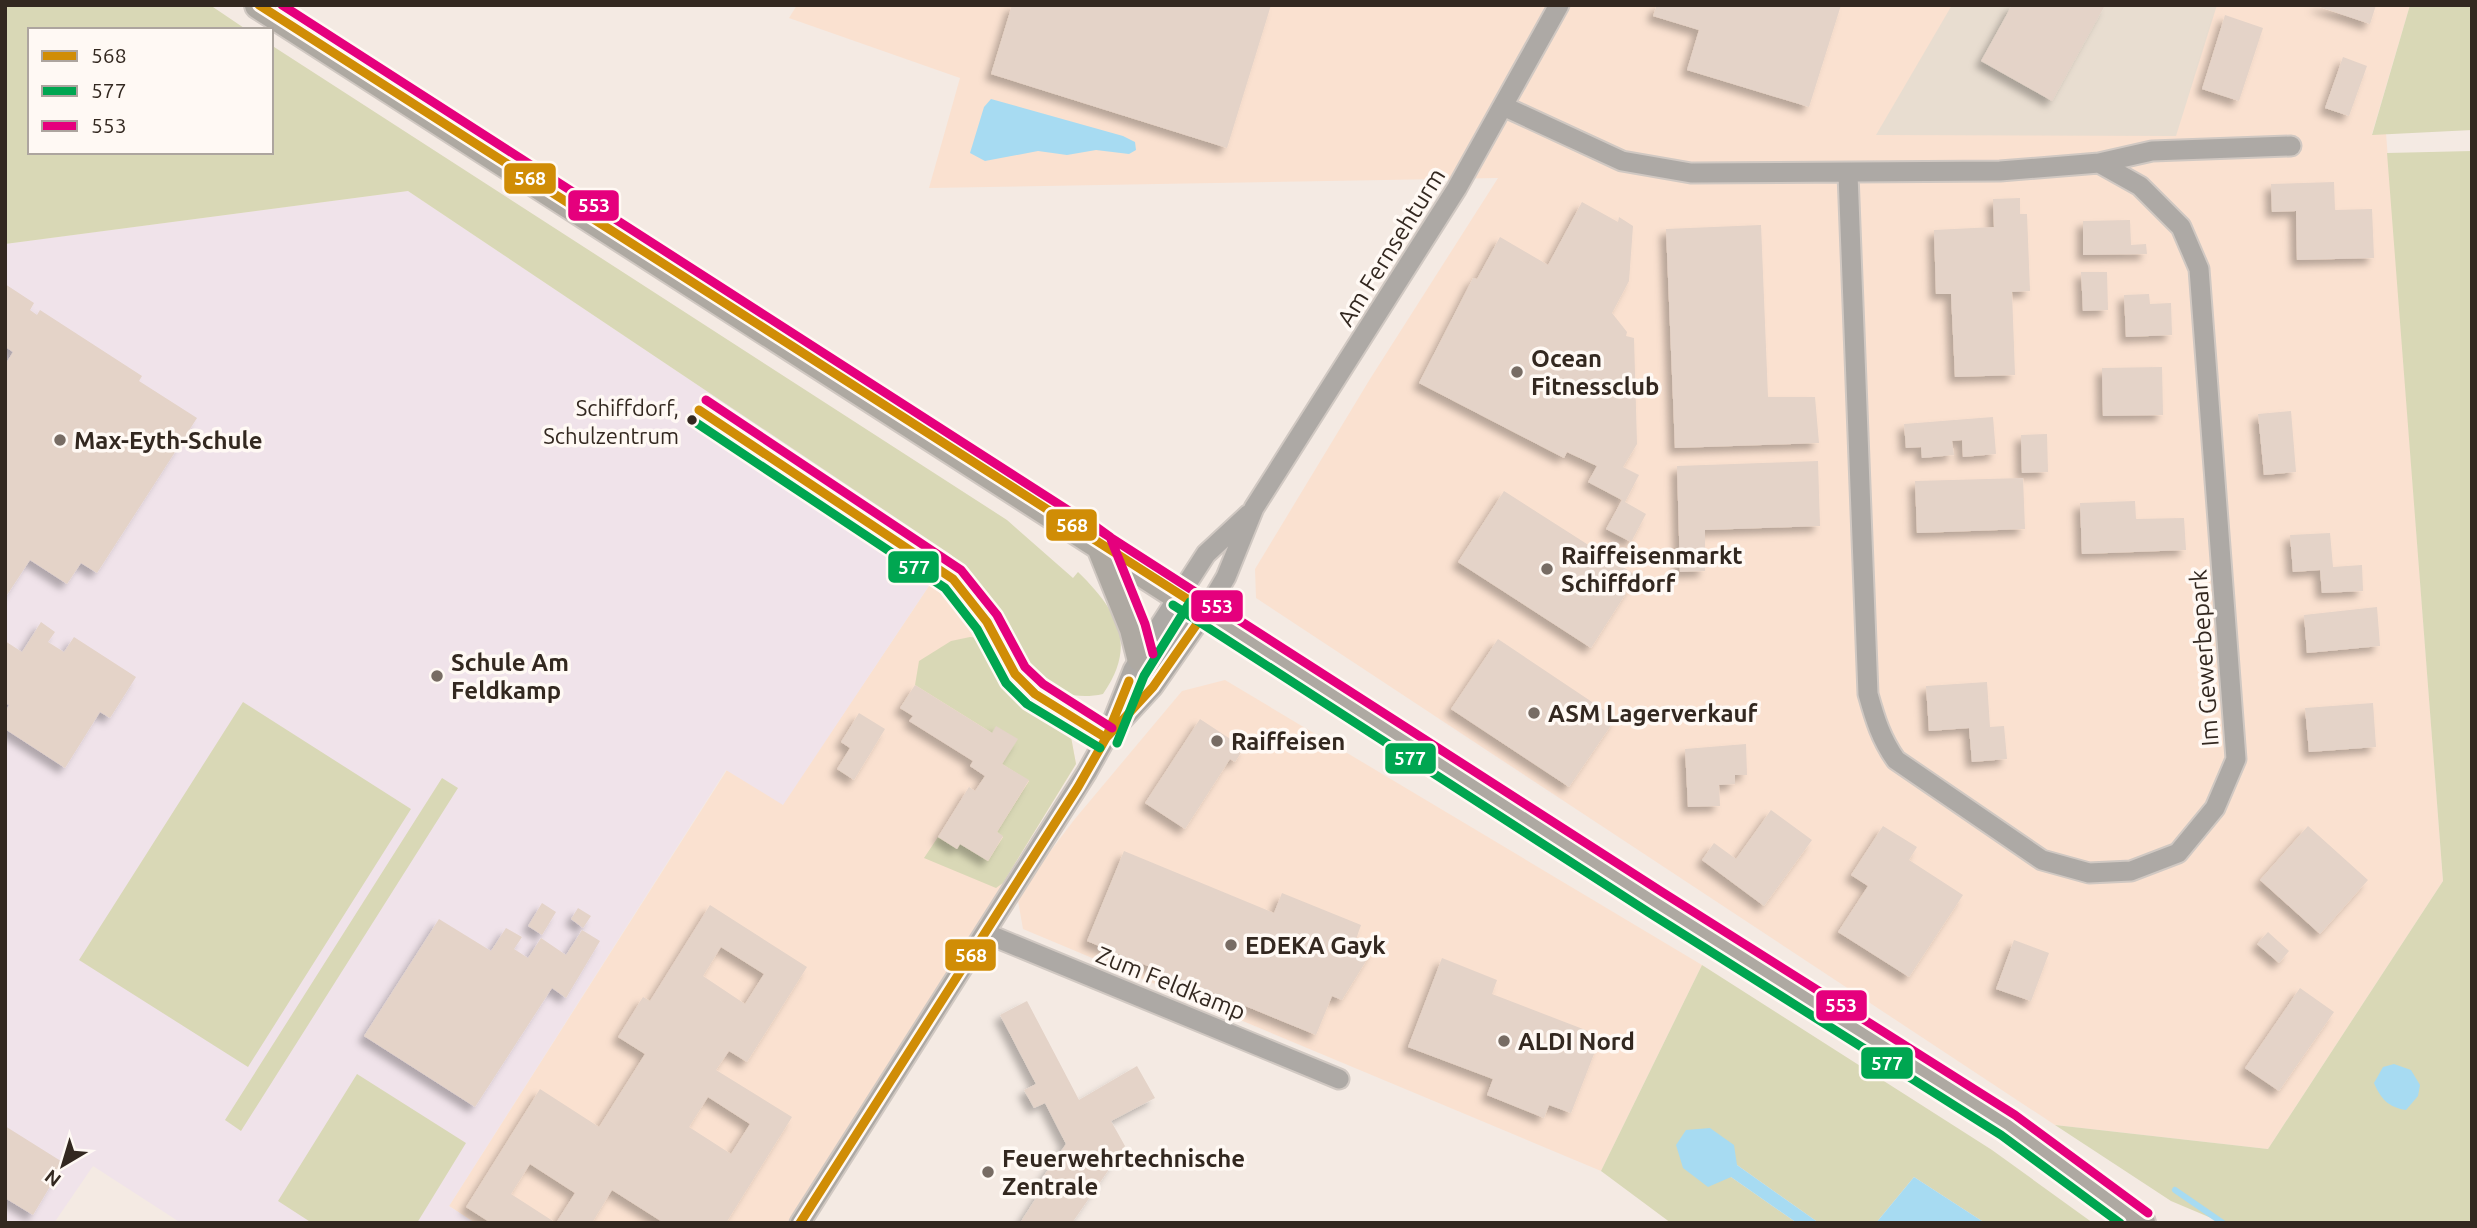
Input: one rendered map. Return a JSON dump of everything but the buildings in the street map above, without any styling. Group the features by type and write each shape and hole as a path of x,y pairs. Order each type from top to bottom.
{"main road":[{"path":"259,5 1099,542 1632,887 2008,1125 2141,1223"},
{"path":"1099,542 1134,628 1141,657"}],"street":[{"name":"Am Fernsehturm","path":"1206,611 1226,577 1254,509 1457,188 1559,5"},
{"path":"1503,106 1622,161 1691,173 2000,171 2099,163 2152,151 2291,146"},
{"name":"Im Gewerbepark","path":"1849,174 1868,694 1876,724 1884,743 1896,760 2042,860 2089,873 2131,871 2178,853 2215,808 2236,759 2199,269 2180,227 2140,186 2099,163"},
{"name":"Am Fernsehturm","path":"1180,595 1206,554 1254,509"},
{"path":"800,1223 1106,738 1141,657 1180,595"},
{"path":"1106,738 1153,687 1206,611"},
{"name":"Zum Feldkamp","path":"985,933 1339,1079"}],"shaded area":[{"path":"797,5 2410,5 2372,134 2386,133 2443,881 2268,1149 2055,1125 1256,598 1255,569 1370,379 1498,178 929,188 960,78 789,18"},
{"path":"1952,5 2217,5 2176,136 1876,135"},
{"name":"Schule Am Feldkamp","path":"408,191 950,554 783,805 726,770 449,1206 475,1223 181,1223 93,1166 54,1223 5,1223 5,244"},
{"path":"931,583 980,638 1002,676 1019,698 1071,737 1076,764 986,911 787,1223 475,1223 449,1206 727,770 783,804"},
{"path":"1225,680 1702,965 1601,1171 1023,929 1017,895 1074,820 1182,691"}],"green space":[{"path":"5,5 210,5 244,28 28,28 28,154 273,154 273,46 1007,520 1073,578 1078,572 1103,600 1118,628 1121,643 1114,676 1103,694 1078,696 1057,690 1039,678 1012,641 974,576 950,554 408,191 5,244"},
{"path":"2410,5 2472,5 2472,130 2372,135"},
{"path":"2472,151 2472,1223 2223,1223 2171,1201 2055,1125 2268,1149 2443,881 2387,153"},
{"path":"980,638 1002,676 1019,698 1071,737 1076,764 1003,883 996,888 924,858 938,837 957,849 960,844 988,861 1003,837 997,832 1029,781 1002,764 1017,739 992,733 915,685 919,661 951,641"},
{"path":"243,702 411,809 248,1067 79,960"},
{"path":"442,778 458,788 241,1131 225,1120"},
{"path":"1702,965 1992,1150 2093,1223 1985,1223 1914,1177 1876,1223 1819,1223 1737,1165 1731,1177 1797,1223 1671,1223 1601,1171"},
{"path":"357,1074 466,1143 417,1223 312,1223 278,1201"}],"water":[{"path":"991,99 1123,136 1135,142 1136,150 1129,154 1096,150 1067,155 1038,151 985,161 970,153 984,107"},
{"path":"2394,1064 2411,1070 2420,1085 2418,1096 2406,1110 2394,1107 2386,1101 2374,1083 2383,1067"},
{"path":"1710,1128 1734,1145 1737,1165 1819,1223 1797,1223 1731,1177 1708,1187 1683,1168 1676,1145 1686,1130"},
{"path":"1914,1177 1985,1223 1876,1223"}],"waterway":[{"path":"2175,1190 2223,1223"}],"transit line":[{"name":"568","path":"259,5 1206,611 1153,687 1106,738"},
{"name":"553","path":"282,5 1662,892 2015,1115 2148,1213"},
{"name":"553","path":"706,400 961,570 997,615 1025,667 1043,684 1112,728"},
{"name":"568","path":"699,410 953,579 987,622 1015,674 1035,694 1106,738"},
{"name":"577","path":"692,420 945,588 977,629 1006,683 1027,704 1100,748"},
{"name":"553","path":"1092,524 1110,537 1145,624 1153,654"},
{"name":"577","path":"1117,743 1144,676 1190,602"},
{"name":"577","path":"1173,605 1648,912 2001,1135 2120,1223"},
{"name":"568","path":"800,1223 1078,787 1106,738 1129,681"}],"place":[{"name":"Ocean Fitnessclub","path":"1517,372"},
{"name":"Schiffdorf, Schulzentrum","path":"692,420"},
{"name":"Max-Eyth-Schule","path":"60,440"},
{"name":"Raiffeisenmarkt Schiffdorf","path":"1547,569"},
{"name":"Schule Am Feldkamp","path":"437,676"},
{"name":"ASM Lagerverkauf","path":"1534,713"},
{"name":"Raiffeisen","path":"1217,741"},
{"name":"EDEKA Gayk","path":"1231,945"},
{"name":"ALDI Nord","path":"1504,1041"},
{"name":"Feuerwehrtechnische Zentrale","path":"988,1172"}]}
